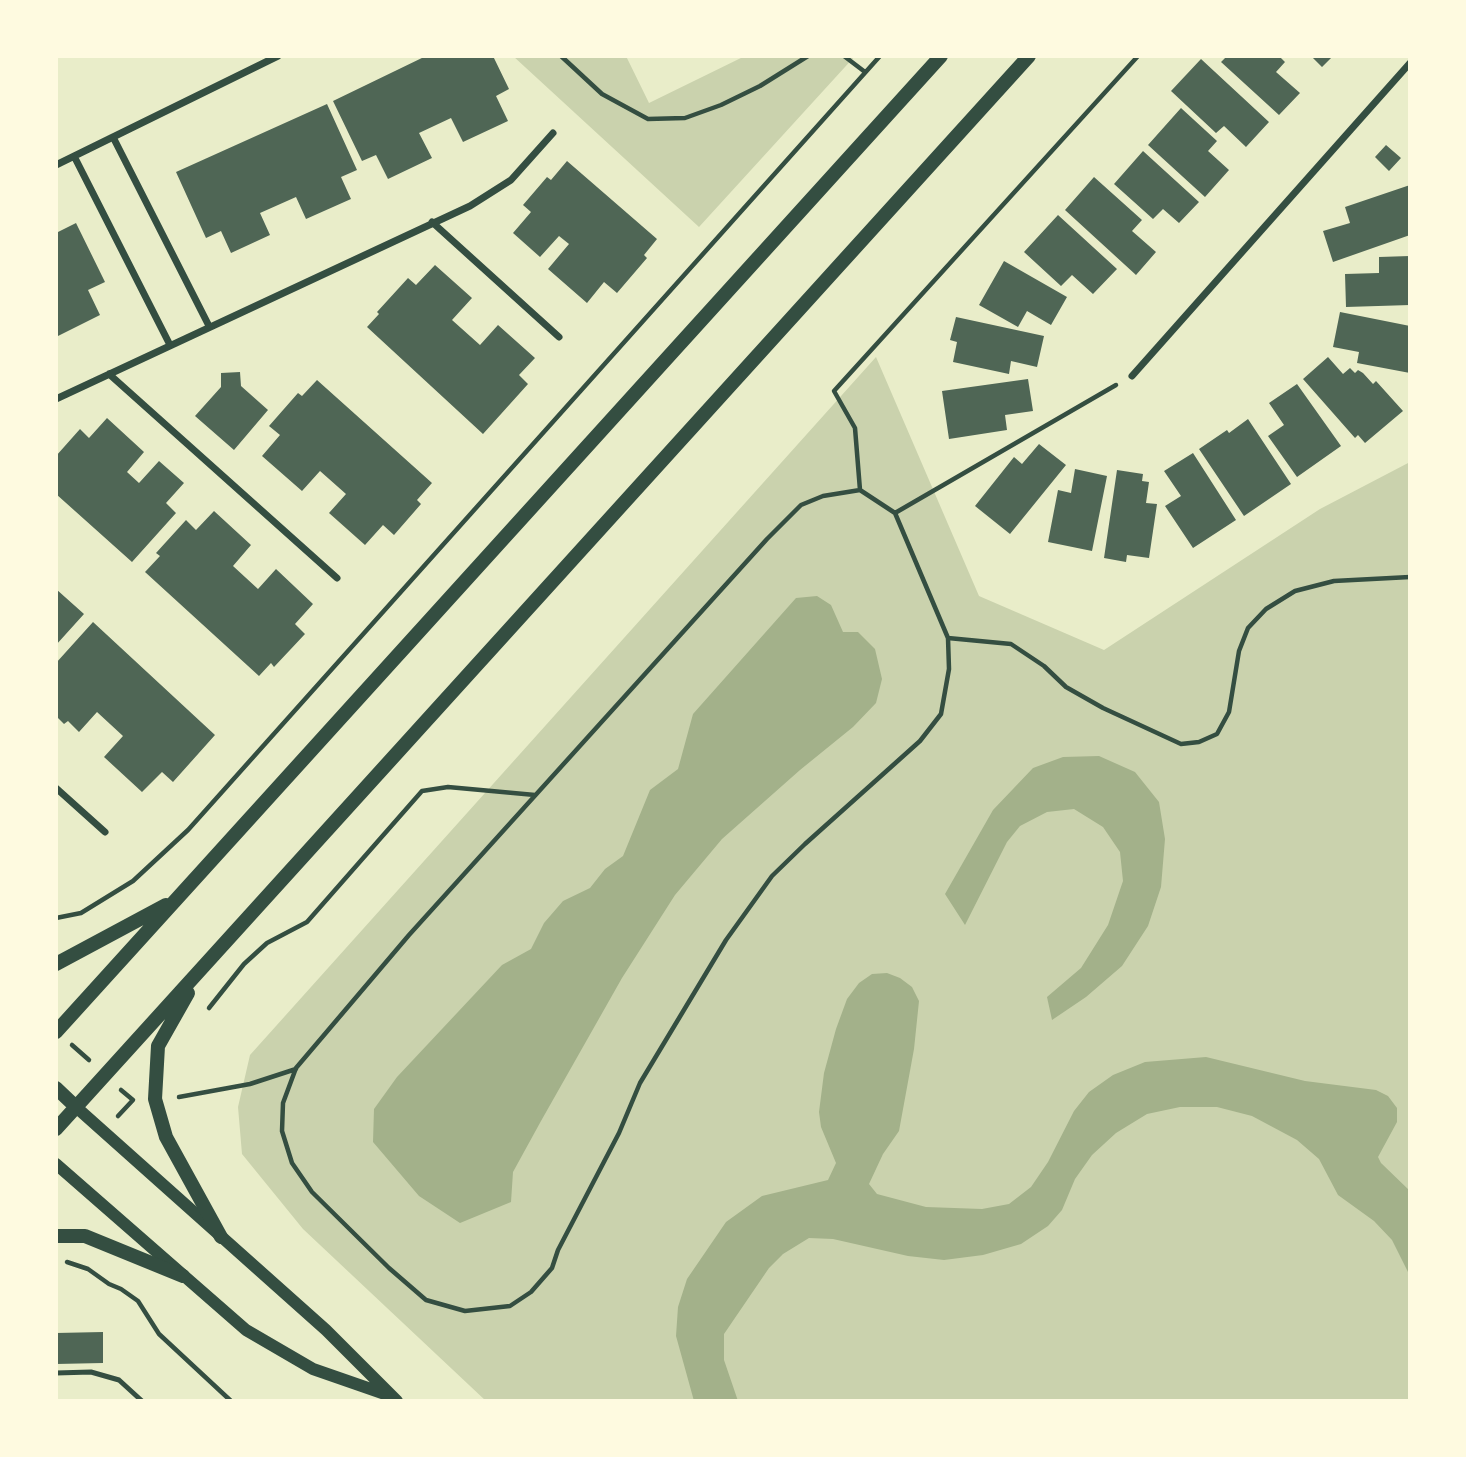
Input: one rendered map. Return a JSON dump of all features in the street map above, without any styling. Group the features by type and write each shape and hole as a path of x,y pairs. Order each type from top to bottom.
{"main road":[{"path":"56,1032 941,56"},
{"path":"56,1129 1029,56"},
{"path":"56,964 176,899"},
{"path":"200,971 158,1046 155,1099 166,1137 221,1237"},
{"path":"56,1088 76,1107"},
{"path":"56,1236 85,1236 184,1276"}],"street":[{"path":"56,165 278,56"},
{"path":"1132,376 1410,63"},
{"path":"56,399 470,206 511,180 553,133"},
{"path":"113,137 209,326"},
{"path":"74,156 170,345"},
{"path":"432,222 559,337"},
{"path":"109,374 337,578"},
{"path":"56,788 105,832"},
{"path":"76,1107 326,1330 393,1398"},
{"path":"56,1164 246,1330 313,1368 393,1398"}],"lane":[{"path":"56,1373 91,1372 119,1380 142,1401"},
{"path":"377,1401 393,1398"}],"path":[{"path":"561,56 602,94 648,120 685,118 721,105 760,86 808,56"},
{"path":"844,56 865,72"},
{"path":"56,918 81,913 133,881 188,830 880,56"},
{"path":"860,490 855,428 834,391 1138,56"},
{"path":"895,513 1132,376"},
{"path":"860,490 895,513 948,638 949,669 941,714 920,741 805,844 764,887 726,940 640,1083 620,1133 558,1250 552,1268 531,1292 510,1306 465,1311 426,1300 388,1268 312,1192 292,1163 282,1131 283,1103 296,1068 409,935 767,539 802,505 823,496 860,490"},
{"path":"948,638 1011,644 1044,666 1066,687 1103,708 1181,744 1199,742 1217,734 1229,712 1239,651 1248,628 1266,609 1295,591 1334,581 1410,577"},
{"path":"204,1015 244,964 267,943 307,922 422,791 448,787 535,795"},
{"path":"182,1084 181,1097 250,1084 296,1068"},
{"path":"58,1260 88,1269 138,1301 159,1334 231,1401"}],"shaded area":[{"path":"513,56 626,56 649,103 745,56 855,56 699,227"},
{"path":"876,357 979,596 1104,650 1320,509 1410,462 1410,1401 486,1401 303,1229 242,1154 238,1107 250,1055"},
{"path":"817,596 831,605 843,632 858,632 875,649 882,679 876,703 853,727 722,839 675,895 622,978 513,1172 511,1202 460,1223 419,1196 373,1142 374,1109 397,1077 502,965 531,949 544,923 563,901 590,888 605,869 623,856 650,790 678,769 693,714 796,598"},
{"path":"1099,756 1135,772 1159,802 1165,839 1161,887 1148,926 1122,966 1086,997 1052,1020 1047,997 1081,968 1108,925 1123,881 1120,852 1103,827 1074,809 1047,812 1020,826 1007,842 965,925 945,894 993,810 1033,768 1063,757"},
{"path":"887,973 912,987 919,1001 914,1049 899,1131 883,1154 869,1184 877,1194 926,1207 982,1209 1009,1204 1031,1187 1048,1162 1074,1111 1089,1092 1113,1075 1145,1062 1206,1057 1305,1081 1376,1090 1388,1096 1397,1108 1397,1122 1378,1157 1410,1191 1410,1276 1392,1240 1374,1221 1338,1195 1319,1159 1297,1140 1252,1116 1217,1107 1180,1107 1147,1114 1116,1133 1092,1155 1075,1179 1062,1210 1048,1226 1021,1244 983,1255 944,1260 908,1256 833,1239 809,1238 783,1254 769,1268 724,1334 724,1360 738,1401 694,1401 676,1336 678,1307 687,1279 726,1222 762,1196 828,1180 836,1163 821,1127 819,1112 824,1073 836,1029 847,999 859,983 872,974"}],"building":[{"path":"426,56 493,56 509,89 496,96 508,121 463,142 451,118 419,133 432,158 388,179 376,155 362,161 333,101"},
{"path":"1227,56 1279,56 1285,62 1276,72 1300,93 1279,115 1221,62"},
{"path":"1311,56 1333,56 1322,67"},
{"path":"1201,59 1269,122 1246,147 1224,126 1216,133 1171,91"},
{"path":"327,104 357,170 341,177 351,199 306,219 296,197 260,213 270,235 231,253 221,231 206,238 176,172"},
{"path":"1181,108 1217,141 1208,151 1229,170 1205,197 1148,145"},
{"path":"1386,145 1401,158 1389,171 1375,157"},
{"path":"1143,151 1199,202 1179,223 1163,209 1153,219 1114,184"},
{"path":"567,161 657,239 644,255 647,258 617,293 604,282 587,303 548,269 569,244 559,236 540,257 513,233 531,212 523,205 547,177 551,180"},
{"path":"1094,177 1142,220 1132,231 1156,252 1136,275 1065,210"},
{"path":"1410,185 1410,235 1333,262 1323,231 1350,223 1345,207"},
{"path":"1058,215 1117,269 1093,294 1072,275 1061,286 1024,252"},
{"path":"76,223 105,282 88,290 100,315 58,336 56,233"},
{"path":"1410,256 1410,305 1346,307 1345,274 1379,273 1379,257"},
{"path":"1004,261 1067,297 1051,325 1027,311 1018,327 979,305"},
{"path":"435,265 472,298 452,320 480,345 498,325 535,358 519,375 528,384 483,434 367,327 408,278 416,285"},
{"path":"1340,312 1410,326 1410,373 1357,363 1359,352 1333,347"},
{"path":"956,317 1044,336 1037,367 1011,361 1009,374 953,362 957,342 950,340"},
{"path":"1328,357 1343,374 1350,368 1355,373 1358,370 1363,373 1373,384 1376,381 1403,411 1365,443 1358,435 1355,438 1303,379"},
{"path":"240,372 241,386 268,410 234,450 195,416 221,387 221,373"},
{"path":"1028,379 1033,411 1005,415 1007,430 949,439 942,391"},
{"path":"317,380 432,483 417,500 421,504 394,535 383,525 365,545 329,513 346,494 320,471 302,491 262,456 280,435 269,426 298,393 302,396"},
{"path":"1297,384 1341,446 1297,477 1268,436 1284,425 1269,403"},
{"path":"107,418 144,452 127,472 139,483 159,461 184,483 166,503 176,513 132,562 56,494 56,456 80,429 89,438"},
{"path":"1248,419 1291,484 1244,516 1199,449"},
{"path":"1039,444 1066,465 1010,534 975,506 1014,457 1022,464"},
{"path":"1193,453 1236,520 1193,548 1165,506 1181,496 1164,471"},
{"path":"1075,469 1107,476 1092,551 1048,542 1058,490 1071,493"},
{"path":"1117,470 1143,474 1142,481 1149,482 1146,503 1157,504 1149,558 1127,555 1126,562 1104,558"},
{"path":"214,511 251,545 233,566 258,589 276,569 313,604 295,624 305,634 274,667 271,663 259,676 145,572 160,556 156,553 186,520 196,530"},
{"path":"56,589 84,614 56,645"},
{"path":"93,622 215,735 173,782 162,772 142,792 104,757 123,736 97,712 79,732 68,721 64,724 56,716 56,663"},
{"path":"103,1332 103,1363 56,1364 56,1333"}]}
